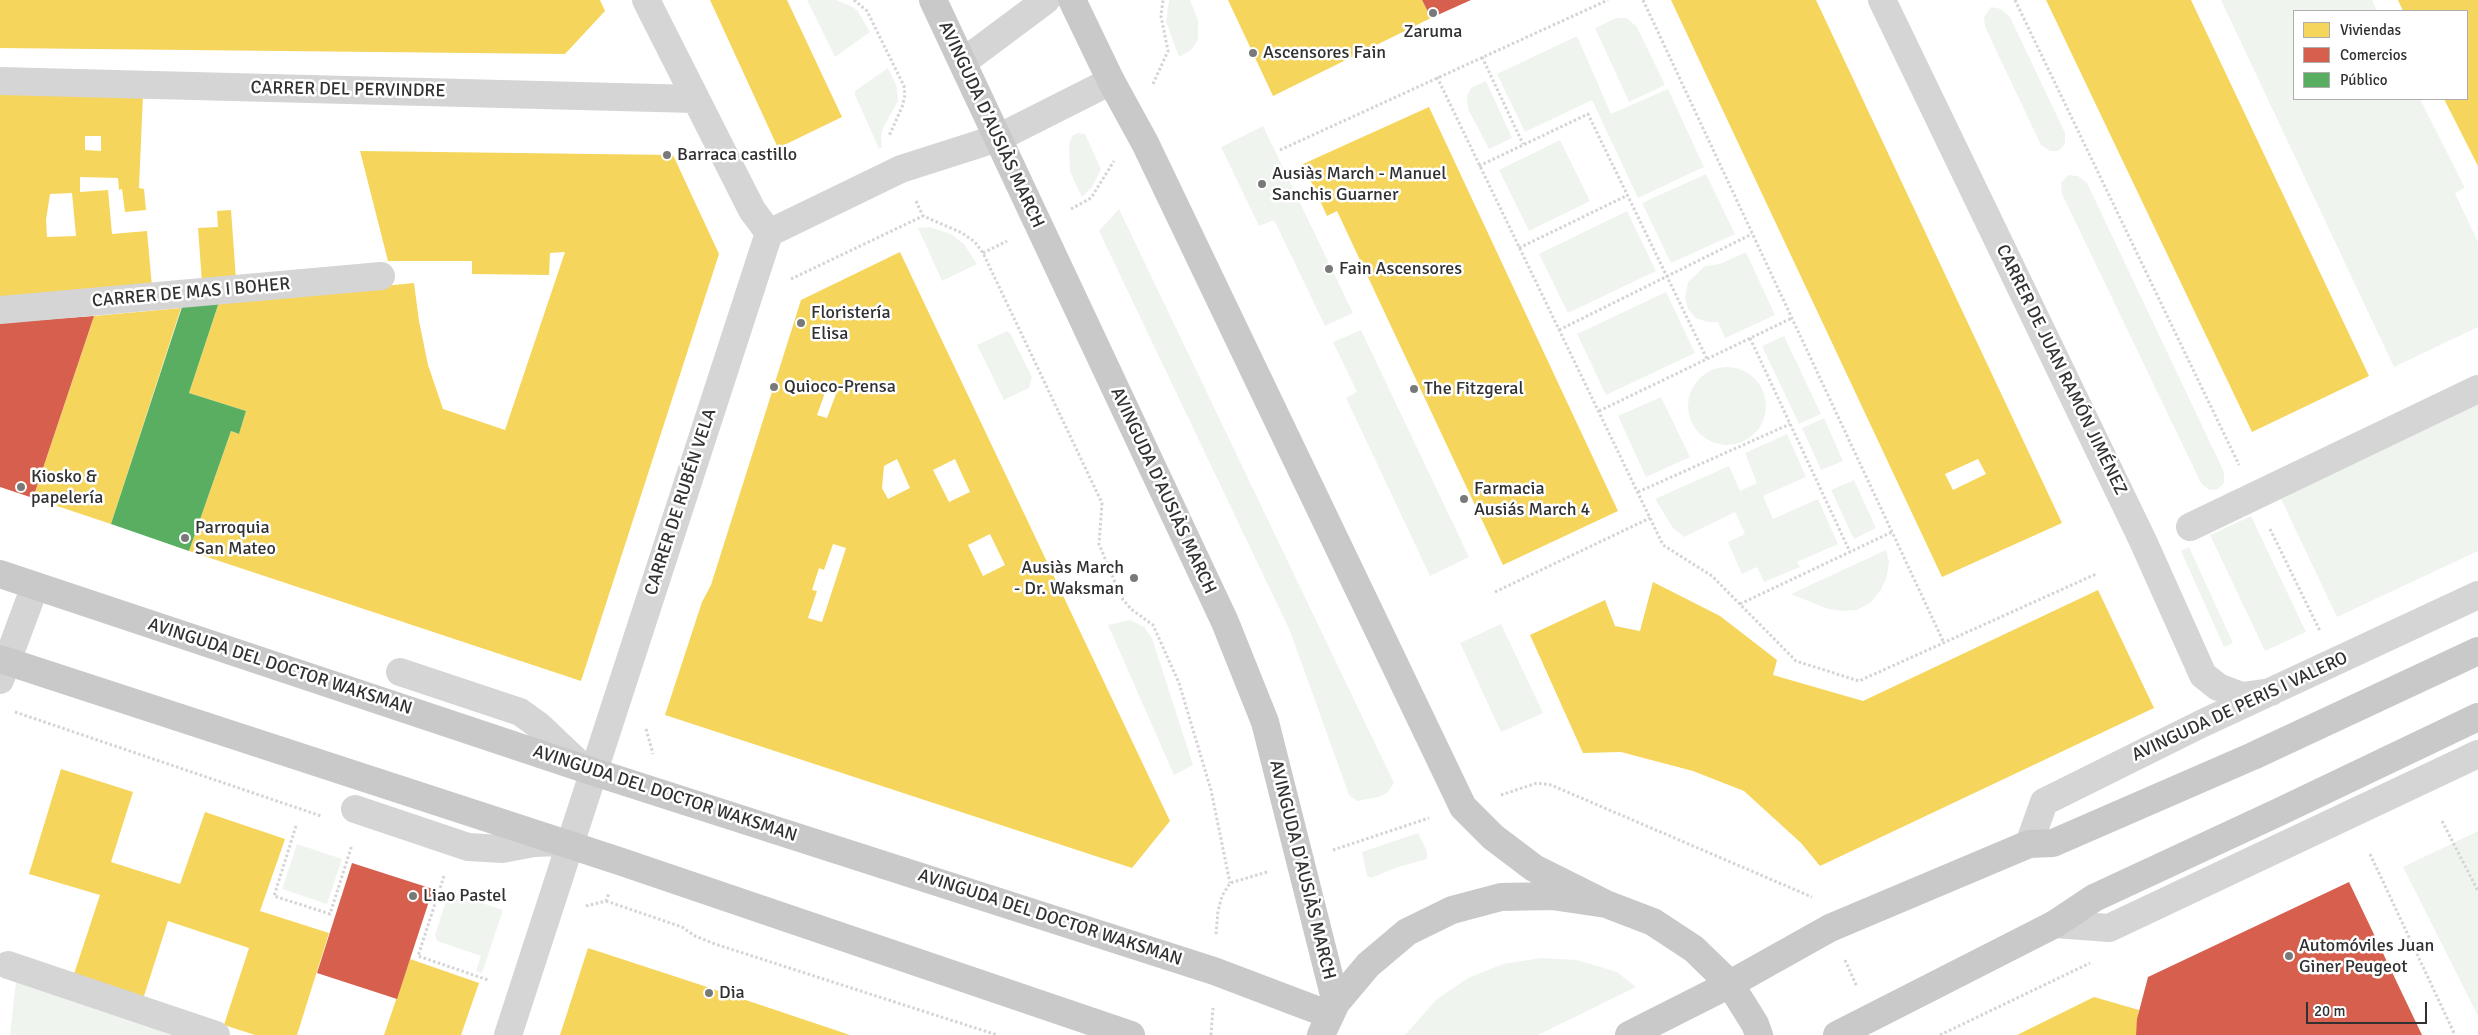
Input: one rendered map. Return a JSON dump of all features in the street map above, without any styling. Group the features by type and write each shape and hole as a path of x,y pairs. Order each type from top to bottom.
{"main road":[{"name":"AVINGUDA D'AUSIÀS MARCH","path":"933,0 1225,622 1265,722 1300,861 1329,1018"},
{"path":"1072,0 1111,81 1148,150 1463,807 1493,836 1534,868 1606,904 1653,922 1694,949 1730,984 1755,1024 1759,1035"},
{"name":"AVINGUDA DEL DOCTOR WAKSMAN","path":"0,574 591,770 1214,971 1329,1018"},
{"path":"1629,1035 1730,984 1830,928 2029,844 2053,843 2253,756 2478,651"},
{"path":"2,667 619,861 1131,1035"},
{"path":"1837,1035 2055,924 2094,898 2478,717"},
{"path":"1329,1018 1368,965 1407,932 1452,910 1500,897 1552,896 1606,904"}],"street":[{"path":"646,0 752,210 769,233 901,169 998,138 1111,81"},
{"path":"963,62 1046,0"},
{"name":"CARRER DE JUAN RAMÓN JIMÉNEZ","path":"1882,0 2143,541 2203,675 2218,687 2242,696 2271,692"},
{"name":"CARRER DEL PERVINDRE","path":"0,81 695,99"},
{"name":"CARRER DE RUBÉN VELA","path":"508,1035 552,898 563,844 591,770 769,233"},
{"name":"CARRER DE MAS I BOHER","path":"0,310 381,276"},
{"path":"2190,527 2478,389"},
{"path":"2,667 36,586"},
{"name":"AVINGUDA DE PERIS I VALERO","path":"2029,844 2044,802 2201,724 2478,595"},
{"path":"400,672 507,706 520,712 538,725 574,760 591,770"},
{"path":"2055,924 2109,928 2478,754"},
{"path":"355,808 468,847 502,848 534,843 563,844"},
{"path":"8,965 216,1035"}],"path":[{"path":"854,0 867,11 904,86 905,95 902,106 890,129 890,147 923,216 975,242 983,253 1102,502 1099,544 1121,597 1131,609 1153,625 1180,683 1211,790 1230,883"},
{"path":"1163,0 1161,16 1168,51 1167,56"},
{"path":"1280,150 1436,77 1608,0"},
{"path":"1643,0 1944,643"},
{"path":"2015,0 2321,634"},
{"path":"1482,57 1523,144"},
{"path":"1436,77 1663,545 1712,576 1796,661 1859,682 2096,574"},
{"path":"1479,166 1588,114 1707,359"},
{"path":"1085,202 1096,193 1106,175"},
{"path":"1519,248 1628,195"},
{"path":"790,280 923,216"},
{"path":"1559,330 1752,234"},
{"path":"1598,411 1792,318"},
{"path":"1750,338 1850,552"},
{"path":"1638,492 1790,424"},
{"path":"1495,592 1650,518"},
{"path":"1740,604 1892,532"},
{"path":"9,710 325,817"},
{"path":"647,724 646,732 654,756"},
{"path":"1212,1035 1218,911 1222,896 1230,883 1537,783 1551,785 1799,893"},
{"path":"2442,821 2478,891"},
{"path":"296,826 274,896 330,914 352,845"},
{"path":"2370,854 2455,1035"},
{"path":"444,876 418,956 489,980"},
{"path":"606,901 608,894"},
{"path":"552,898 582,907 606,901 682,927 695,936 715,944 996,1035"},
{"path":"1830,928 1871,1018"}],"shaded area":[{"path":"807,0 836,0 851,6 857,10 870,32 835,57"},
{"path":"1169,0 1190,0 1198,20 1198,40 1191,50 1179,57 1166,22"},
{"path":"2221,0 2372,0 2377,10 2293,10 2293,100 2421,100 2465,188 2455,193 2478,242 2478,327 2394,367"},
{"path":"1991,7 2001,9 2010,17 2065,133 2065,144 2058,151 2050,151 2041,145 1985,27 1984,17"},
{"path":"1616,18 1627,18 1637,27 1665,85 1629,102 1595,28"},
{"path":"1577,36 1611,114 1668,89 1704,167 1638,198 1592,100 1525,132 1497,74"},
{"path":"888,68 897,87 898,101 883,128 881,137 882,147 879,149 855,95 855,91"},
{"path":"1486,81 1512,138 1489,149 1468,109 1467,96 1471,88"},
{"path":"1263,126 1353,313 1325,326 1274,220 1259,226 1221,147"},
{"path":"1078,133 1085,134 1101,169 1092,187 1082,197 1070,172 1069,144 1072,136"},
{"path":"1560,140 1590,201 1529,231 1499,170"},
{"path":"1706,174 1735,234 1671,263 1642,203"},
{"path":"2068,175 2078,176 2087,183 2224,472 2224,483 2218,489 2209,490 2201,483 2062,194 2061,183"},
{"path":"1119,209 1394,783 1387,793 1379,797 1357,801 1349,795 1290,631 1099,231"},
{"path":"1627,211 1656,271 1568,313 1539,254"},
{"path":"930,227 951,234 964,244 977,264 942,281 918,228"},
{"path":"1746,252 1775,315 1725,338 1718,322 1707,322 1696,318 1688,309 1685,298 1688,282 1705,266 1720,264"},
{"path":"1666,292 1695,353 1606,395 1577,334"},
{"path":"1361,330 1469,557 1430,576 1346,398 1357,392 1333,342"},
{"path":"1007,331 1010,333 1032,377 1029,388 1004,400 977,345"},
{"path":"1784,336 1821,414 1799,424 1762,346"},
{"path":"1727,367 1742,370 1759,384 1763,391 1766,406 1763,421 1749,438 1742,442 1727,445 1712,442 1695,428 1691,421 1688,406 1691,391 1705,374 1712,370"},
{"path":"1661,397 1690,457 1646,477 1618,416"},
{"path":"2478,404 2478,551 2337,617 2281,499"},
{"path":"1824,418 1843,461 1821,470 1802,428"},
{"path":"1787,434 1806,477 1763,496 1773,519 1818,499 1838,544 1797,562 1800,567 1764,582 1757,567 1742,574 1728,542 1745,534 1735,512 1684,537 1673,528 1655,499 1729,466 1740,491 1757,483 1745,453"},
{"path":"1854,480 1876,528 1854,539 1831,490"},
{"path":"2251,516 2306,632 2265,651 2210,535"},
{"path":"2189,547 2233,643 2224,647 2181,551"},
{"path":"1886,550 1889,561 1887,576 1881,590 1870,603 1857,610 1842,611 1828,609 1791,594"},
{"path":"1130,620 1144,627 1152,638 1193,765 1174,775 1108,625"},
{"path":"1501,624 1543,713 1501,732 1460,643"},
{"path":"2478,831 2478,1016 2403,867"},
{"path":"1418,833 1427,851 1427,859 1398,867 1371,878 1367,876 1362,852"},
{"path":"297,844 342,859 327,904 282,889"},
{"path":"449,892 503,910 482,973 476,971 481,956 437,941 435,935"},
{"path":"1541,958 1577,960 1617,972 1636,987 1538,1035 1405,1035 1437,999 1468,978 1503,964"},
{"path":"16,981 179,1035 10,1035"}],"building: Viviendas":[{"path":"0,0 600,0 605,11 565,54 0,48"},
{"path":"710,0 787,0 842,117 778,148"},
{"path":"1228,0 1422,0 1431,18 1273,96"},
{"path":"1671,0 1816,0 2062,523 1942,577","holes":["1978,459 1986,474 1953,490 1945,474"]},
{"path":"2046,0 2191,0 2369,376 2252,432"},
{"path":"2398,0 2478,0 2478,166 2445,100 2468,100 2468,10 2403,10"},
{"path":"0,92 143,94 139,188 144,189 146,210 125,212 122,189 119,190 118,178 80,177 80,192 108,190 112,234 147,231 152,287 0,299","holes":["85,136 101,136 101,151 85,150","72,193 76,236 47,237 46,220 50,194"]},
{"path":"1429,107 1618,511 1503,565 1337,211 1327,216 1303,164"},
{"path":"360,151 673,155 719,254 581,681 189,551 231,431 239,434 246,411 189,393 219,302 414,283 428,365 443,409 505,430 565,252 550,253 549,275 472,274 472,261 388,261"},
{"path":"231,210 236,279 202,282 198,228 218,227 217,211"},
{"path":"900,252 1170,821 1132,868 665,715 702,602 711,585 801,300","holes":["826,390 836,394 827,418 817,415","897,459 910,488 888,499 882,488 884,466","955,459 970,492 949,502 933,470","990,534 1005,565 983,576 968,545","833,544 846,548 822,622 808,618 817,591 812,590 819,568 824,570"]},
{"path":"181,308 111,524 33,498 94,316"},
{"path":"1653,582 1720,616 1777,660 1773,675 1863,701 2098,590 2154,708 1820,866 1801,843 1744,791 1693,771 1621,752 1583,753 1530,635 1605,600 1615,626 1640,631"},
{"path":"61,769 133,792 111,862 180,884 205,812 285,839 260,911 329,933 297,1035 255,1035 224,1025 249,948 168,921 143,999 73,977 100,895 29,874"},
{"path":"588,948 695,983 850,1035 560,1035"},
{"path":"410,959 479,983 461,1035 384,1035"},
{"path":"2094,997 2139,1010 2136,1035 2017,1035"}],"building: Comercios":[{"path":"1422,0 1471,0 1431,18"},
{"path":"94,316 33,498 0,487 0,323"},
{"path":"352,863 433,889 397,999 317,973"},
{"name":"Automóviles Juan Giner Peugeot","path":"2349,882 2422,1035 2136,1035 2137,1019 2148,977"}],"building: Público":[{"path":"219,302 189,393 246,411 239,434 231,431 189,551 111,524 183,304"}],"place":[{"name":"Zaruma","path":"1433,13"},
{"name":"Ascensores Fain","path":"1253,53"},
{"name":"Barraca castillo","path":"667,155"},
{"name":"Ausiàs March - Manuel Sanchis Guarner","path":"1262,184"},
{"name":"Fain Ascensores","path":"1329,269"},
{"name":"Floristería Elisa","path":"801,323"},
{"name":"Quioco-Prensa","path":"774,387"},
{"name":"The Fitzgeral","path":"1414,389"},
{"name":"Kiosko & papelería","path":"21,487"},
{"name":"Farmacia Ausiás March 4","path":"1464,499"},
{"name":"Parroquia San Mateo","path":"185,538"},
{"name":"Ausiàs March - Dr. Waksman","path":"1134,578"},
{"name":"Liao Pastel","path":"413,896"},
{"name":"Automóviles Juan Giner Peugeot","path":"2289,956"},
{"name":"Dia","path":"709,993"}]}
